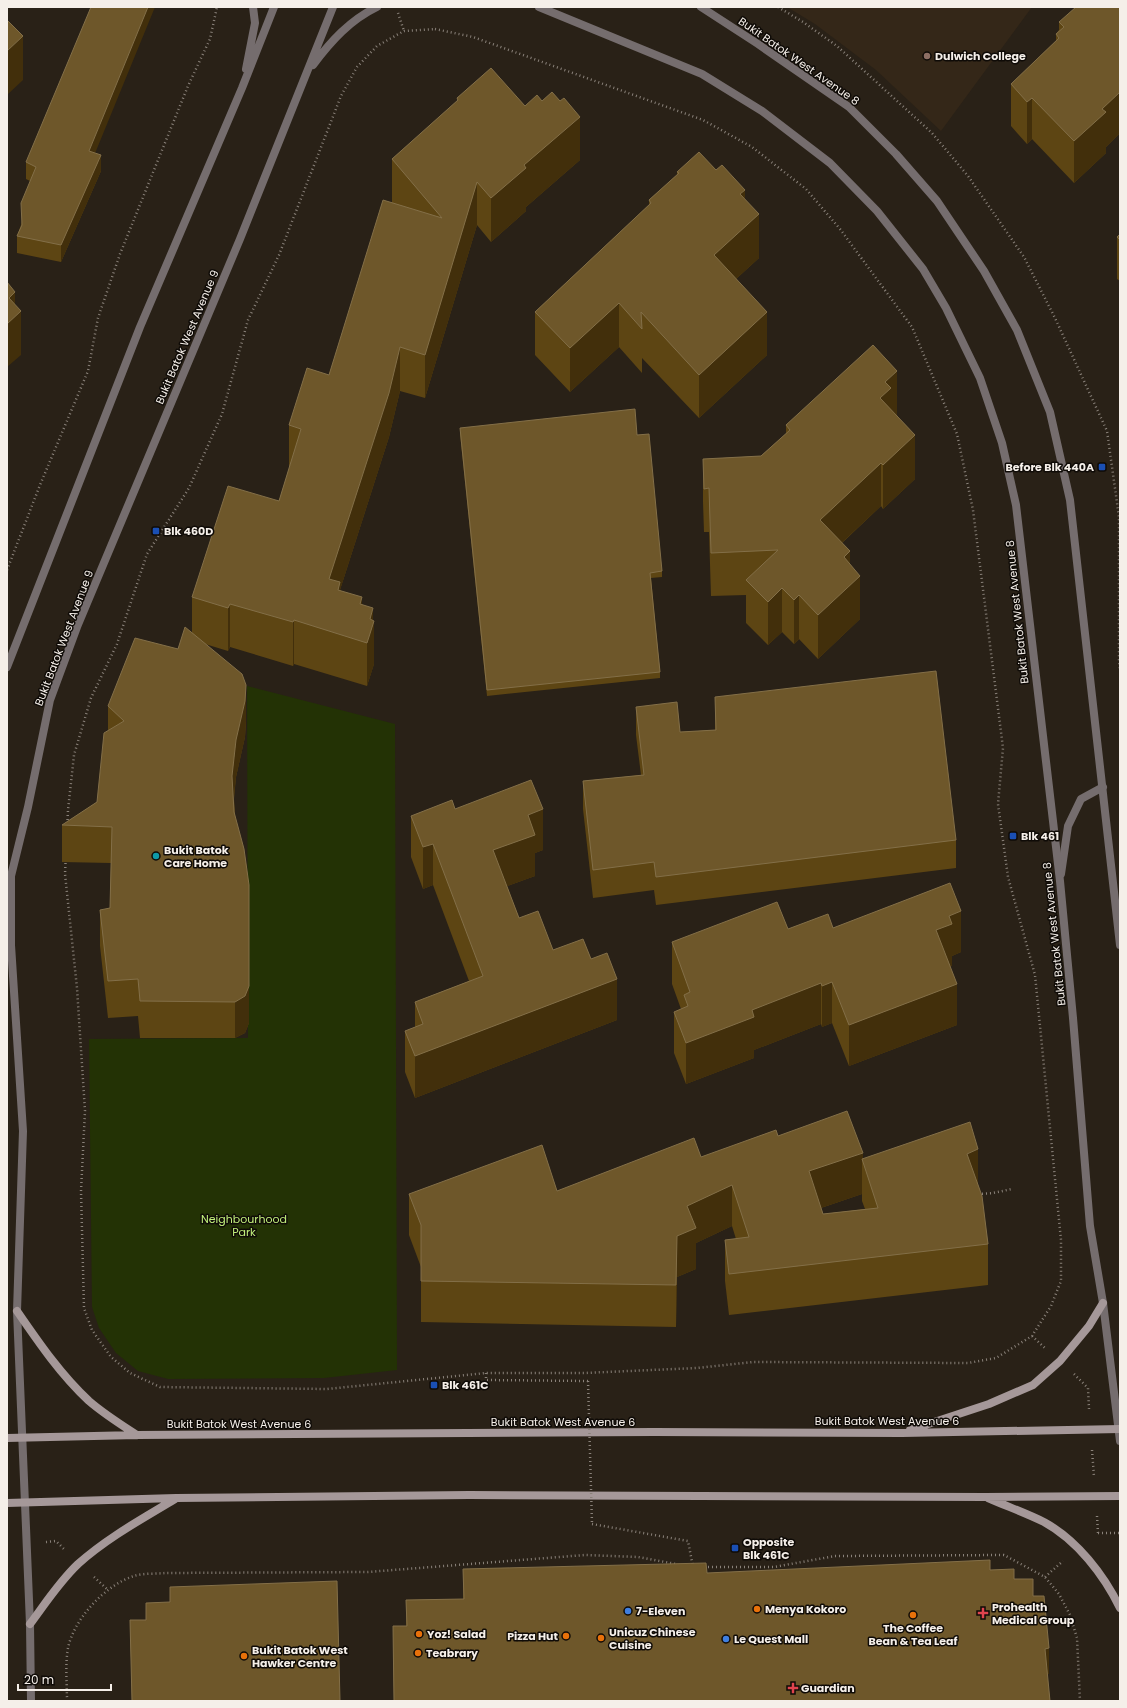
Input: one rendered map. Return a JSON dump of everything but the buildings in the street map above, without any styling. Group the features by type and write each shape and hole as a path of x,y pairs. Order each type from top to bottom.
{"street":[{"path":"242,88 255,23 253,7"},
{"path":"7,667 140,327 242,88 274,7"},
{"name":"Bukit Batok West Avenue 9","path":"31,1701 30,1624 17,1311 23,1131 11,944 11,876 28,807 50,700 77,627 240,239 333,7"},
{"path":"306,75 330,42 348,26 367,12 377,7"},
{"name":"Bukit Batok West Avenue 8","path":"539,7 702,74 762,111 830,163 877,211 923,269 946,308 980,378 1002,443 1016,506 1060,881 1090,1226 1103,1303 1120,1441"},
{"name":"Bukit Batok West Avenue 8","path":"701,7 758,44 849,107 896,154 937,201 984,271 1017,330 1050,412 1070,500 1120,945"},
{"path":"1060,881 1068,826 1081,799 1103,787"},
{"path":"902,1433 989,1404 1033,1385 1060,1362 1088,1326 1103,1303"},
{"path":"17,1311 52,1360 76,1388 105,1414 137,1435"},
{"name":"Bukit Batok West Avenue 6","path":"7,1438 22,1439 137,1435 654,1432 902,1433 1119,1429"},
{"path":"7,1503 176,1498 469,1495 985,1497 1120,1496"},
{"path":"985,1497 1045,1523 1079,1548 1100,1575 1120,1608"},
{"path":"30,1624 54,1591 78,1564 117,1534 176,1498"}],"path":[{"path":"7,570 40,485 88,371 98,318 120,254 188,86 210,39 217,7"},
{"path":"396,7 404,31"},
{"path":"435,29 473,37 703,120 752,147 806,189 840,229 912,328 957,434 973,510 1003,748 998,804 1008,877 1035,975 1061,1240 1062,1280 1051,1306 1032,1336 996,1358 968,1363 753,1362 697,1368 606,1372 486,1373 327,1389 160,1387 130,1373 111,1357 92,1330 84,1308 81,1191 85,1111 77,988 65,874 68,810 74,755 91,698 117,644 147,554 189,488 222,414 248,320 279,255 341,96 357,67 377,46 404,31 435,29"},
{"path":"975,1194 993,1193 1012,1188"},
{"path":"486,1373 486,1380 588,1381 592,1524 688,1541 693,1568"},
{"path":"1088,1388 1098,1533 1120,1533"},
{"path":"67,1701 68,1649 74,1629 89,1608 108,1590 134,1576 165,1573 368,1572 585,1555 638,1557 680,1565"},
{"path":"686,1566 693,1568 774,1566 835,1556 1004,1555 1045,1576 1059,1594 1070,1614 1077,1638 1080,1701"}],"shaded area":[{"name":"Dulwich College","path":"787,7 1032,7 941,131 876,70 815,24"}],"green space":[{"name":"Neighbourhood Park","path":"247,686 395,724 397,1370 324,1378 168,1379 138,1371 116,1353 99,1328 92,1307 89,1039 248,1038"}],"place":[{"name":"Dulwich College","path":"927,56"},
{"name":"Before Blk 440A","path":"1102,467"},
{"name":"Blk 460D","path":"156,531"},
{"name":"Blk 461","path":"1013,836"},
{"name":"Bukit Batok Care Home","path":"156,856"},
{"name":"Blk 461C","path":"434,1385"},
{"name":"Opposite Blk 461C","path":"735,1548"},
{"name":"Menya Kokoro","path":"757,1609"},
{"name":"7-Eleven","path":"628,1611"},
{"name":"Prohealth Medical Group","path":"983,1613"},
{"name":"The Coffee Bean & Tea Leaf","path":"913,1615"},
{"name":"Yoz! Salad","path":"419,1634"},
{"name":"Pizza Hut","path":"566,1636"},
{"name":"Unicuz Chinese Cuisine","path":"601,1638"},
{"name":"Le Quest Mall","path":"726,1639"},
{"name":"Teabrary","path":"418,1653"},
{"name":"Bukit Batok West Hawker Centre","path":"244,1656"},
{"name":"Guardian","path":"793,1688"}]}
